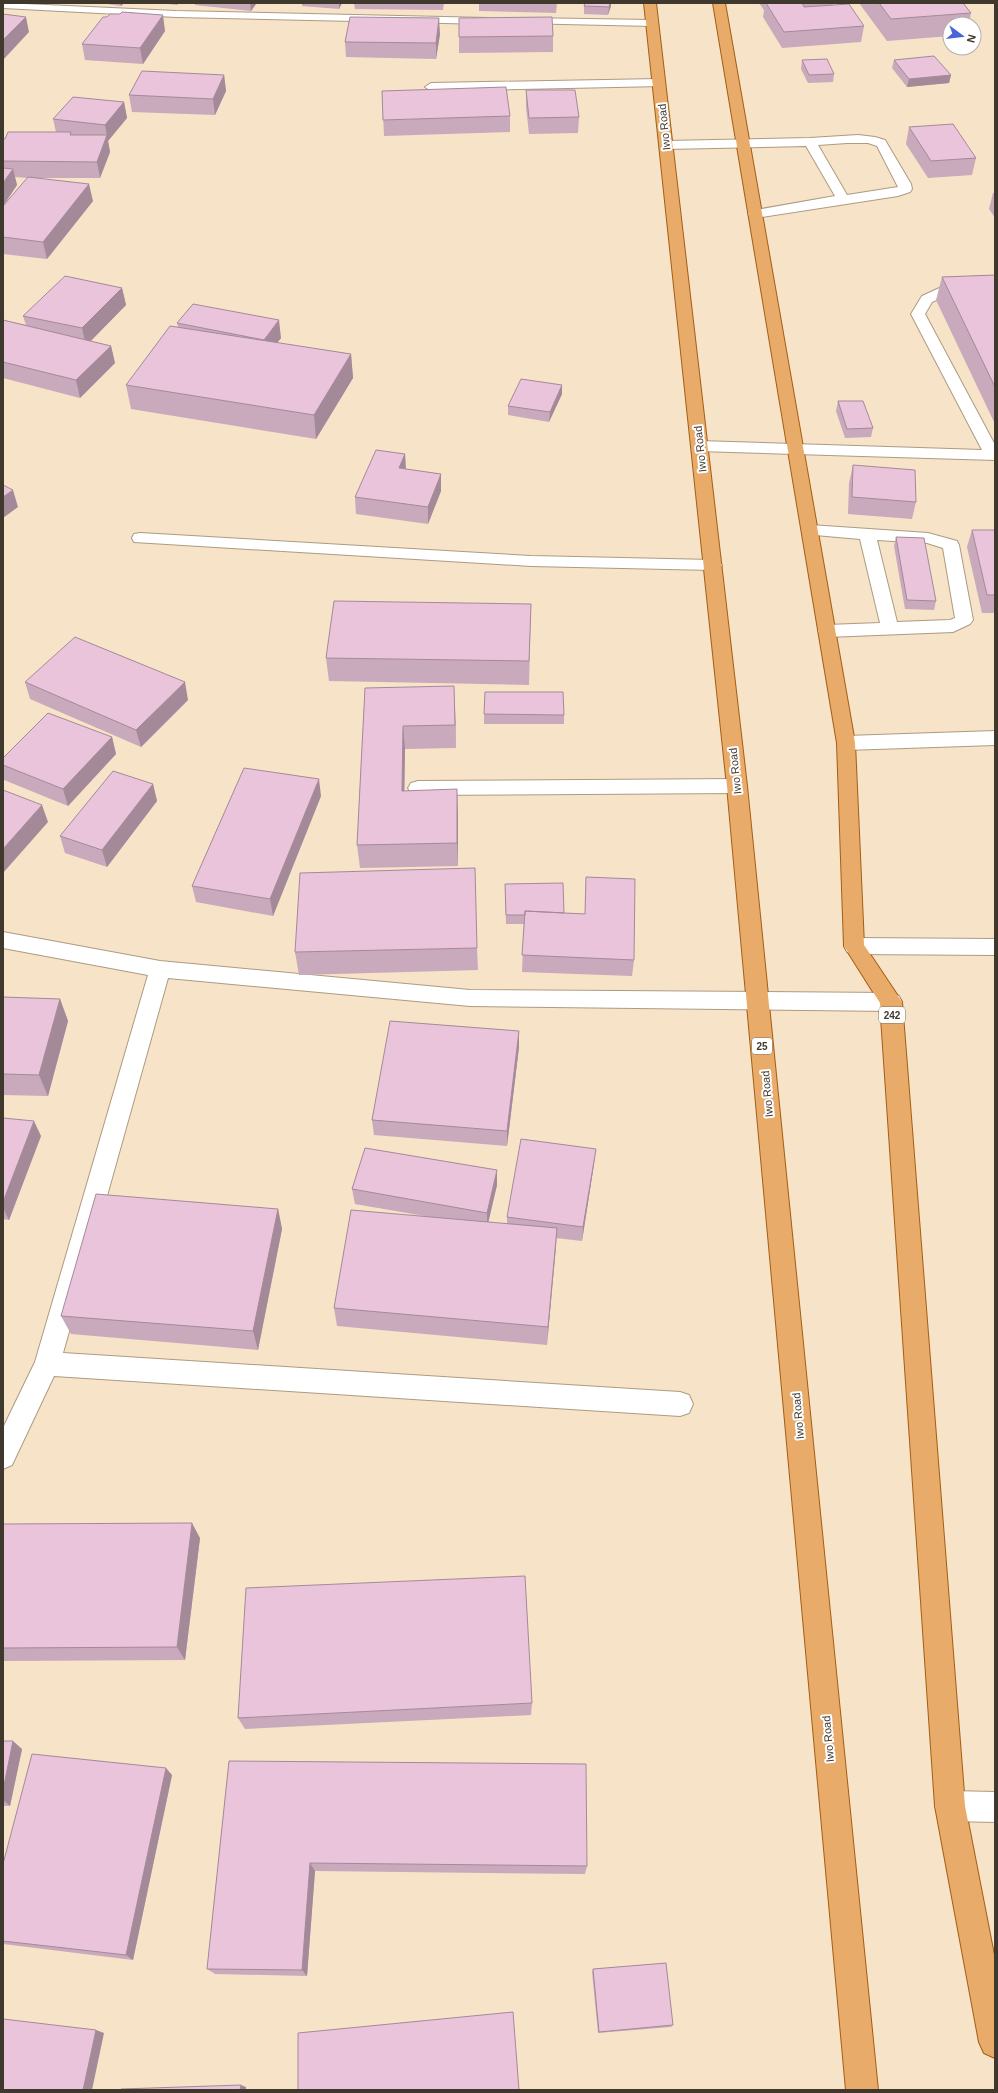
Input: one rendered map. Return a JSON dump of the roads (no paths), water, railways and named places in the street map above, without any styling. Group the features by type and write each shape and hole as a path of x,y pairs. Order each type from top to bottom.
{"main road":[{"path":"719,3 846,743 854,946"},
{"name":"Iwo Road","path":"651,13 737,786 862,2090"},
{"name":"242","path":"854,946 891,1002 950,1806 995,2042"}],"street":[{"path":"3,5 46,5 176,14 505,21 651,13"},
{"path":"431,87 659,83"},
{"path":"666,145 810,142 865,139 875,140 882,144 904,184 905,189 898,192 843,198 755,214"},
{"path":"810,142 843,198"},
{"path":"699,446 993,454 918,314 927,299 951,288 995,284"},
{"path":"810,530 928,538 951,545 964,620 953,626 827,631"},
{"path":"868,534 890,629"},
{"path":"140,538 531,561 713,565"},
{"path":"846,743 995,738"},
{"path":"418,788 737,786"},
{"path":"3,940 160,969 470,998 891,1002"},
{"path":"854,946 995,947"},
{"path":"3,1456 47,1364 160,969"},
{"path":"47,1364 680,1404"},
{"path":"950,1806 995,1807"}]}
